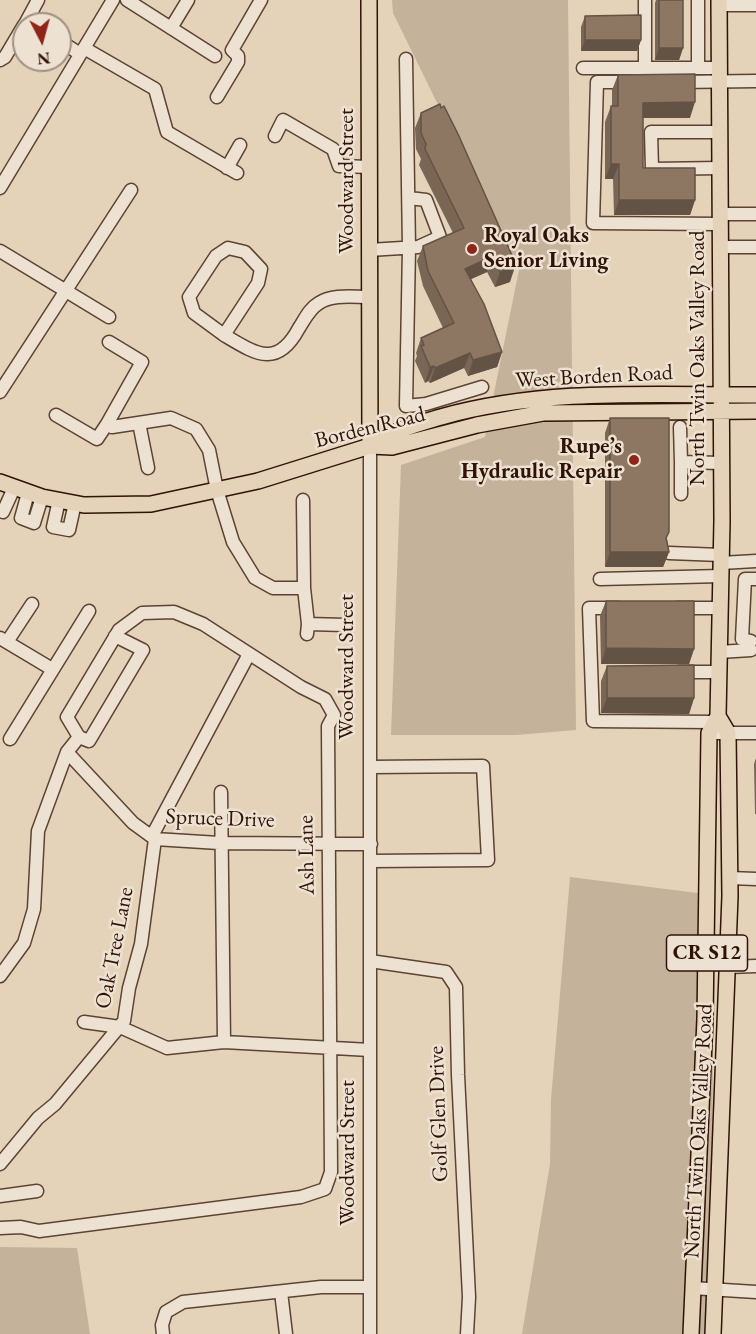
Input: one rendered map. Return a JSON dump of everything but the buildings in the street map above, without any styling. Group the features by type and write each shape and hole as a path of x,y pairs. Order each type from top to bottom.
{"main road":[{"name":"Woodward Street","path":"369,0 370,446"},
{"name":"North Twin Oaks Valley Road","path":"691,1334 721,564 719,3"},
{"name":"West Borden Road","path":"591,403 756,395"},
{"name":"Borden Road","path":"14,487 75,503 151,504 258,481 370,446 392,447 493,413 543,413 591,403 721,411"},
{"path":"721,411 756,411"},
{"path":"713,724 728,733"},
{"name":"North Twin Oaks Valley Road","path":"713,1334 728,967 728,733"}],"street":[{"path":"0,188 113,0"},
{"path":"127,0 215,56"},
{"path":"171,28 188,0"},
{"path":"218,97 238,62 238,56 232,50 261,0"},
{"path":"645,0 645,68"},
{"path":"698,0 698,68"},
{"path":"719,3 756,5"},
{"path":"0,60 5,57 12,46"},
{"path":"72,47 155,89 167,132 232,170 240,146"},
{"path":"406,59 409,198 406,406 426,404 482,387"},
{"path":"583,68 698,68 720,75 756,81"},
{"path":"664,82 720,75"},
{"path":"642,82 597,82 593,223 720,219 756,214"},
{"path":"275,136 283,120 333,149 339,166 370,167"},
{"path":"720,132 651,132 652,169 720,168"},
{"path":"0,392 130,190"},
{"path":"369,250 418,247 440,237 426,200 409,198"},
{"path":"720,247 756,247"},
{"path":"224,335 258,283 261,269 245,252 228,248 216,256 189,297 194,313 224,335 253,352 273,354 291,343 308,312 320,302 333,297 368,297"},
{"path":"0,251 109,316"},
{"path":"56,414 97,439 142,362 108,342"},
{"path":"107,424 112,427 171,418 196,429 209,450 217,490 233,542 255,578 273,588 304,588"},
{"path":"140,423 148,468"},
{"path":"680,428 681,494"},
{"name":"Woodward Street","path":"370,446 370,1334"},
{"path":"681,462 721,463"},
{"path":"0,511 3,512 14,487"},
{"path":"59,500 53,527 69,530 75,503"},
{"path":"303,500 307,629 345,625"},
{"path":"669,553 721,564"},
{"path":"600,579 756,561"},
{"path":"753,647 742,639 745,579 756,579"},
{"path":"32,604 4,640 52,669"},
{"path":"637,608 589,608 597,673 592,721 713,724"},
{"path":"660,608 720,608"},
{"path":"10,739 89,611"},
{"name":"Ash Lane","path":"0,1228 21,1227 39,1231 301,1197 325,1189 331,1172 328,726 334,715 325,699 301,687 203,624 174,612 142,613 118,630 115,636"},
{"path":"115,636 142,650 88,741 79,737 66,717 115,636"},
{"path":"719,652 753,647"},
{"path":"153,838 249,654"},
{"path":"661,673 718,672"},
{"path":"728,733 756,733"},
{"path":"0,976 24,943 34,909 38,831 67,752 79,737"},
{"name":"Spruce Drive","path":"67,752 133,824 153,838 219,843 371,844"},
{"path":"370,767 483,766 489,860 371,861"},
{"path":"220,792 219,843 224,1042"},
{"name":"Oak Tree Lane","path":"0,1164 120,1027 141,944 153,838"},
{"path":"729,878 756,879"},
{"name":"Golf Glen Drive","path":"370,961 446,972 456,987 469,1298 467,1334"},
{"path":"728,967 756,966"},
{"path":"84,1023 120,1027 167,1048 224,1042 370,1050"},
{"path":"0,1196 37,1191"},
{"path":"163,1334 162,1325 166,1312 183,1302 321,1287 370,1287"},
{"path":"692,1288 756,1292"},
{"path":"281,1292 286,1334"}],"shaded area":[{"path":"392,0 568,0 576,730 516,735 391,735 401,465 485,437 519,270 393,13"},
{"path":"570,877 714,895 711,1334 522,1334 550,1164 551,1099"},
{"path":"0,1247 77,1248 90,1334 0,1334"}],"place":[{"name":"Royal Oaks Senior Living","path":"472,249"},
{"name":"Rupe’s Hydraulic Repair","path":"634,460"}]}
